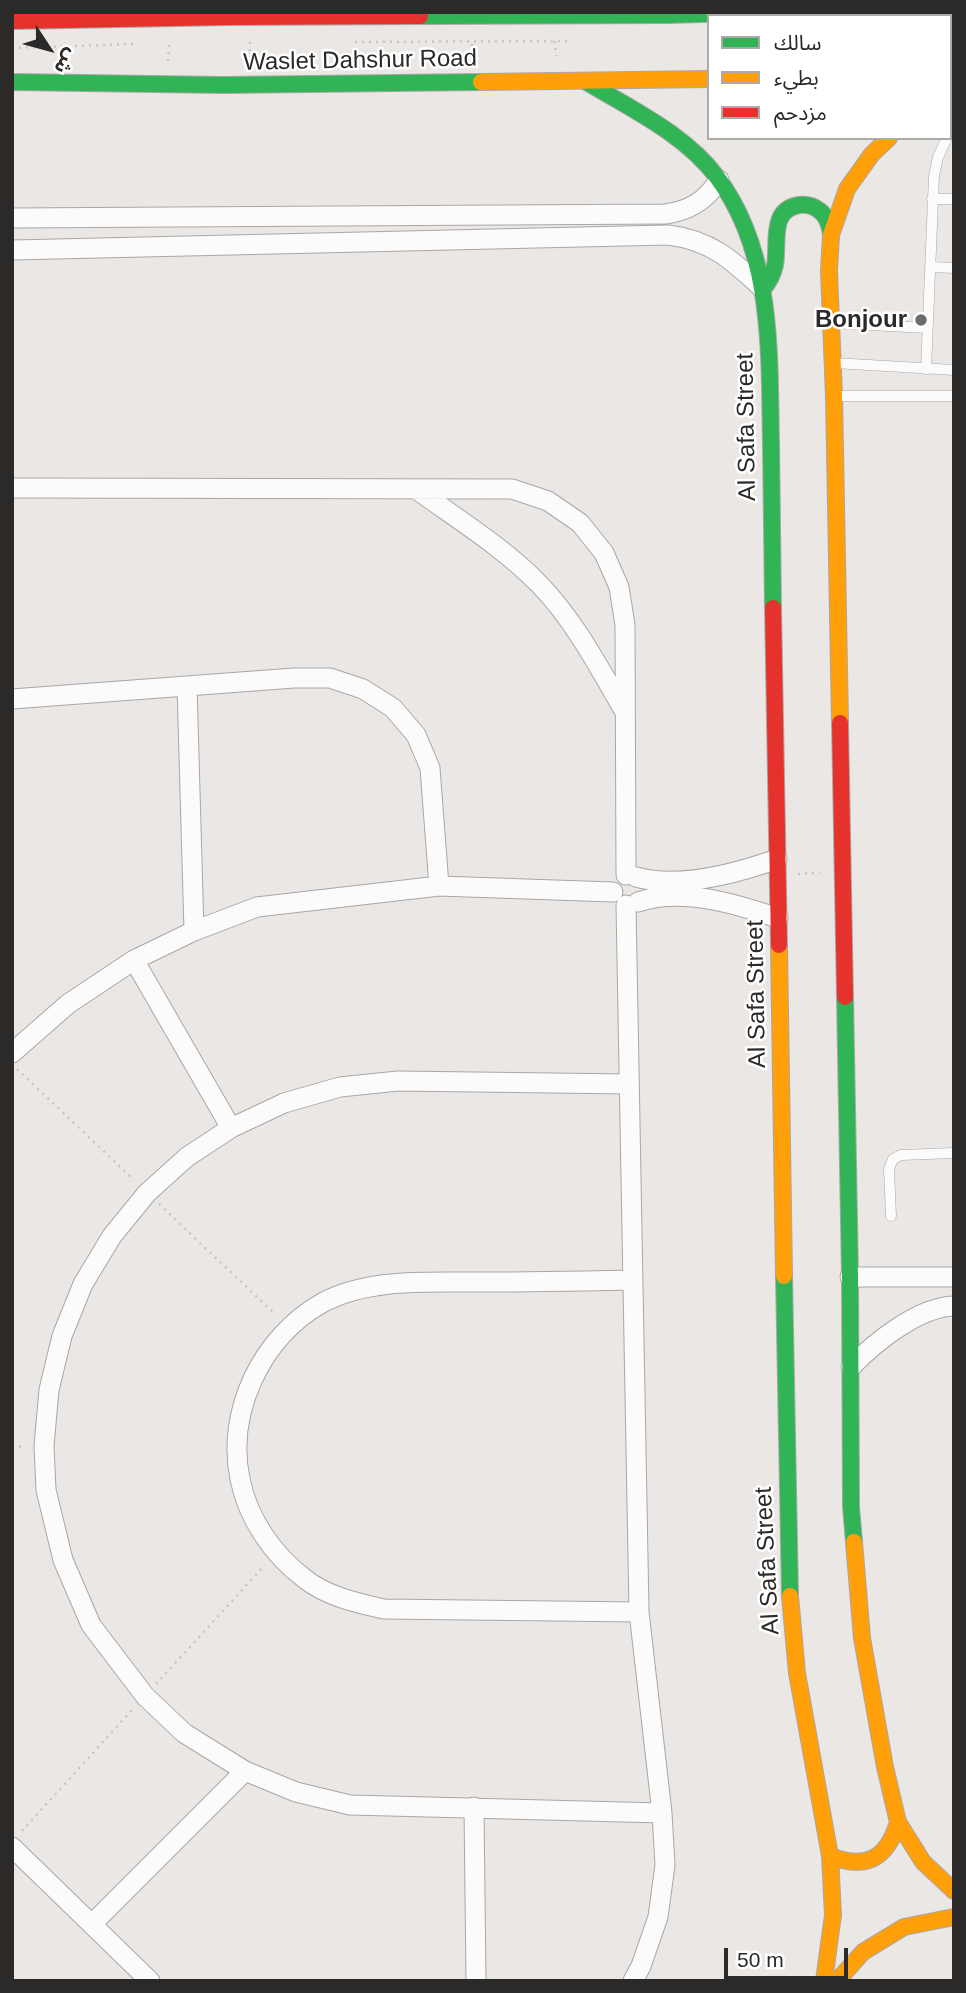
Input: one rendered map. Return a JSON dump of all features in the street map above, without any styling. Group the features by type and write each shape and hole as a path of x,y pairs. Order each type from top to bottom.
{"street":[{"name":"Waslet Dahshur Road","path":"12,21 175,15 775,12"},
{"name":"Waslet Dahshur Road","path":"12,82 224,85 707,79"},
{"name":"Al Safa Street","path":"585,81 673,135 698,156 719,180 748,230 763,289 769,347 789,1585 797,1673 830,1856 833,1915 824,1981"},
{"path":"831,235 847,189 872,154 887,140"},
{"path":"12,218 665,214 687,209 706,197 719,180"},
{"path":"12,250 668,235 703,244 724,255 763,289 775,267 776,231 778,221 784,213 791,207 811,205 826,216 831,235 829,271 834,396 850,1277 851,1507 862,1638 885,1767 898,1822 923,1862 954,1891"},
{"path":"634,214 635,236"},
{"path":"12,488 512,489 548,501 580,523 604,553 620,587 625,625 625,713 631,876"},
{"path":"416,489 492,544 538,583 576,630 625,713"},
{"path":"12,699 294,678 330,678 363,689 393,708 415,736 430,768 439,886"},
{"path":"187,686 194,930"},
{"path":"633,1981 642,1966 658,1917 665,1865 662,1813 639,1612 626,900 615,883 621,876 657,881 708,878 744,870 777,867"},
{"path":"626,900 643,894 640,880 631,876"},
{"path":"12,1054 68,1004 134,960 194,930 257,907 439,886 626,900 660,897 711,899 778,918"},
{"path":"134,960 231,1128"},
{"path":"629,1084 398,1080 340,1087 284,1103 231,1128 187,1157 147,1193 112,1236 83,1284 62,1336 49,1390 44,1446 47,1490 62,1560 91,1625 145,1696 184,1733 244,1771 296,1792 350,1805 662,1813"},
{"path":"850,1277 954,1277"},
{"path":"632,1280 402,1283 361,1288 322,1303 289,1328 262,1360 245,1397 237,1438 240,1479 253,1518 276,1553 307,1581 344,1600 384,1609 639,1612"},
{"path":"851,1367 895,1329 929,1312 954,1306"},
{"path":"92,1924 244,1771"},
{"path":"474,1807 476,1981"},
{"path":"830,1856 855,1863 868,1861 889,1846 898,1822"},
{"path":"12,1847 150,1981"},
{"path":"837,1981 863,1952 904,1927 954,1917"}],"lane":[{"path":"926,369 932,199 938,156 946,140"},
{"path":"932,199 954,199"},
{"path":"930,267 954,268"},
{"path":"832,323 926,328"},
{"path":"833,363 954,370"},
{"path":"834,396 954,396"},
{"path":"891,1216 889,1169 892,1159 901,1155 954,1153"}],"path":[{"path":"555,41 556,64"},
{"path":"347,42 583,41"},
{"path":"250,42 250,65"},
{"path":"472,42 472,65"},
{"path":"169,43 169,65"},
{"path":"12,48 142,44"},
{"path":"777,867 843,872"}],"traffic: fast":[{"path":"420,16 775,12"},
{"path":"585,81 656,123 704,162 736,207 749,238 759,271 768,340 773,608"},
{"path":"12,82 224,85 481,82"},
{"path":"763,289 775,265 777,229 783,213 799,205 818,209 827,219 831,235"},
{"path":"845,997 851,1507 854,1542"},
{"path":"784,1276 790,1596"}],"traffic: slow":[{"path":"481,82 707,79"},
{"path":"840,723 829,271 831,235 847,189 872,154 887,140"},
{"path":"779,945 784,1276"},
{"path":"854,1542 862,1638 885,1767 898,1822 923,1862 954,1891"},
{"path":"790,1596 797,1673 830,1856 833,1915 824,1981"},
{"path":"830,1856 854,1862 873,1858 888,1845 898,1822"},
{"path":"837,1981 863,1952 904,1927 954,1917"}],"traffic: jam":[{"path":"12,21 420,16"},
{"path":"773,608 779,945"},
{"path":"840,723 845,997"}],"place":[{"name":"Bonjour","path":"921,320"}]}
